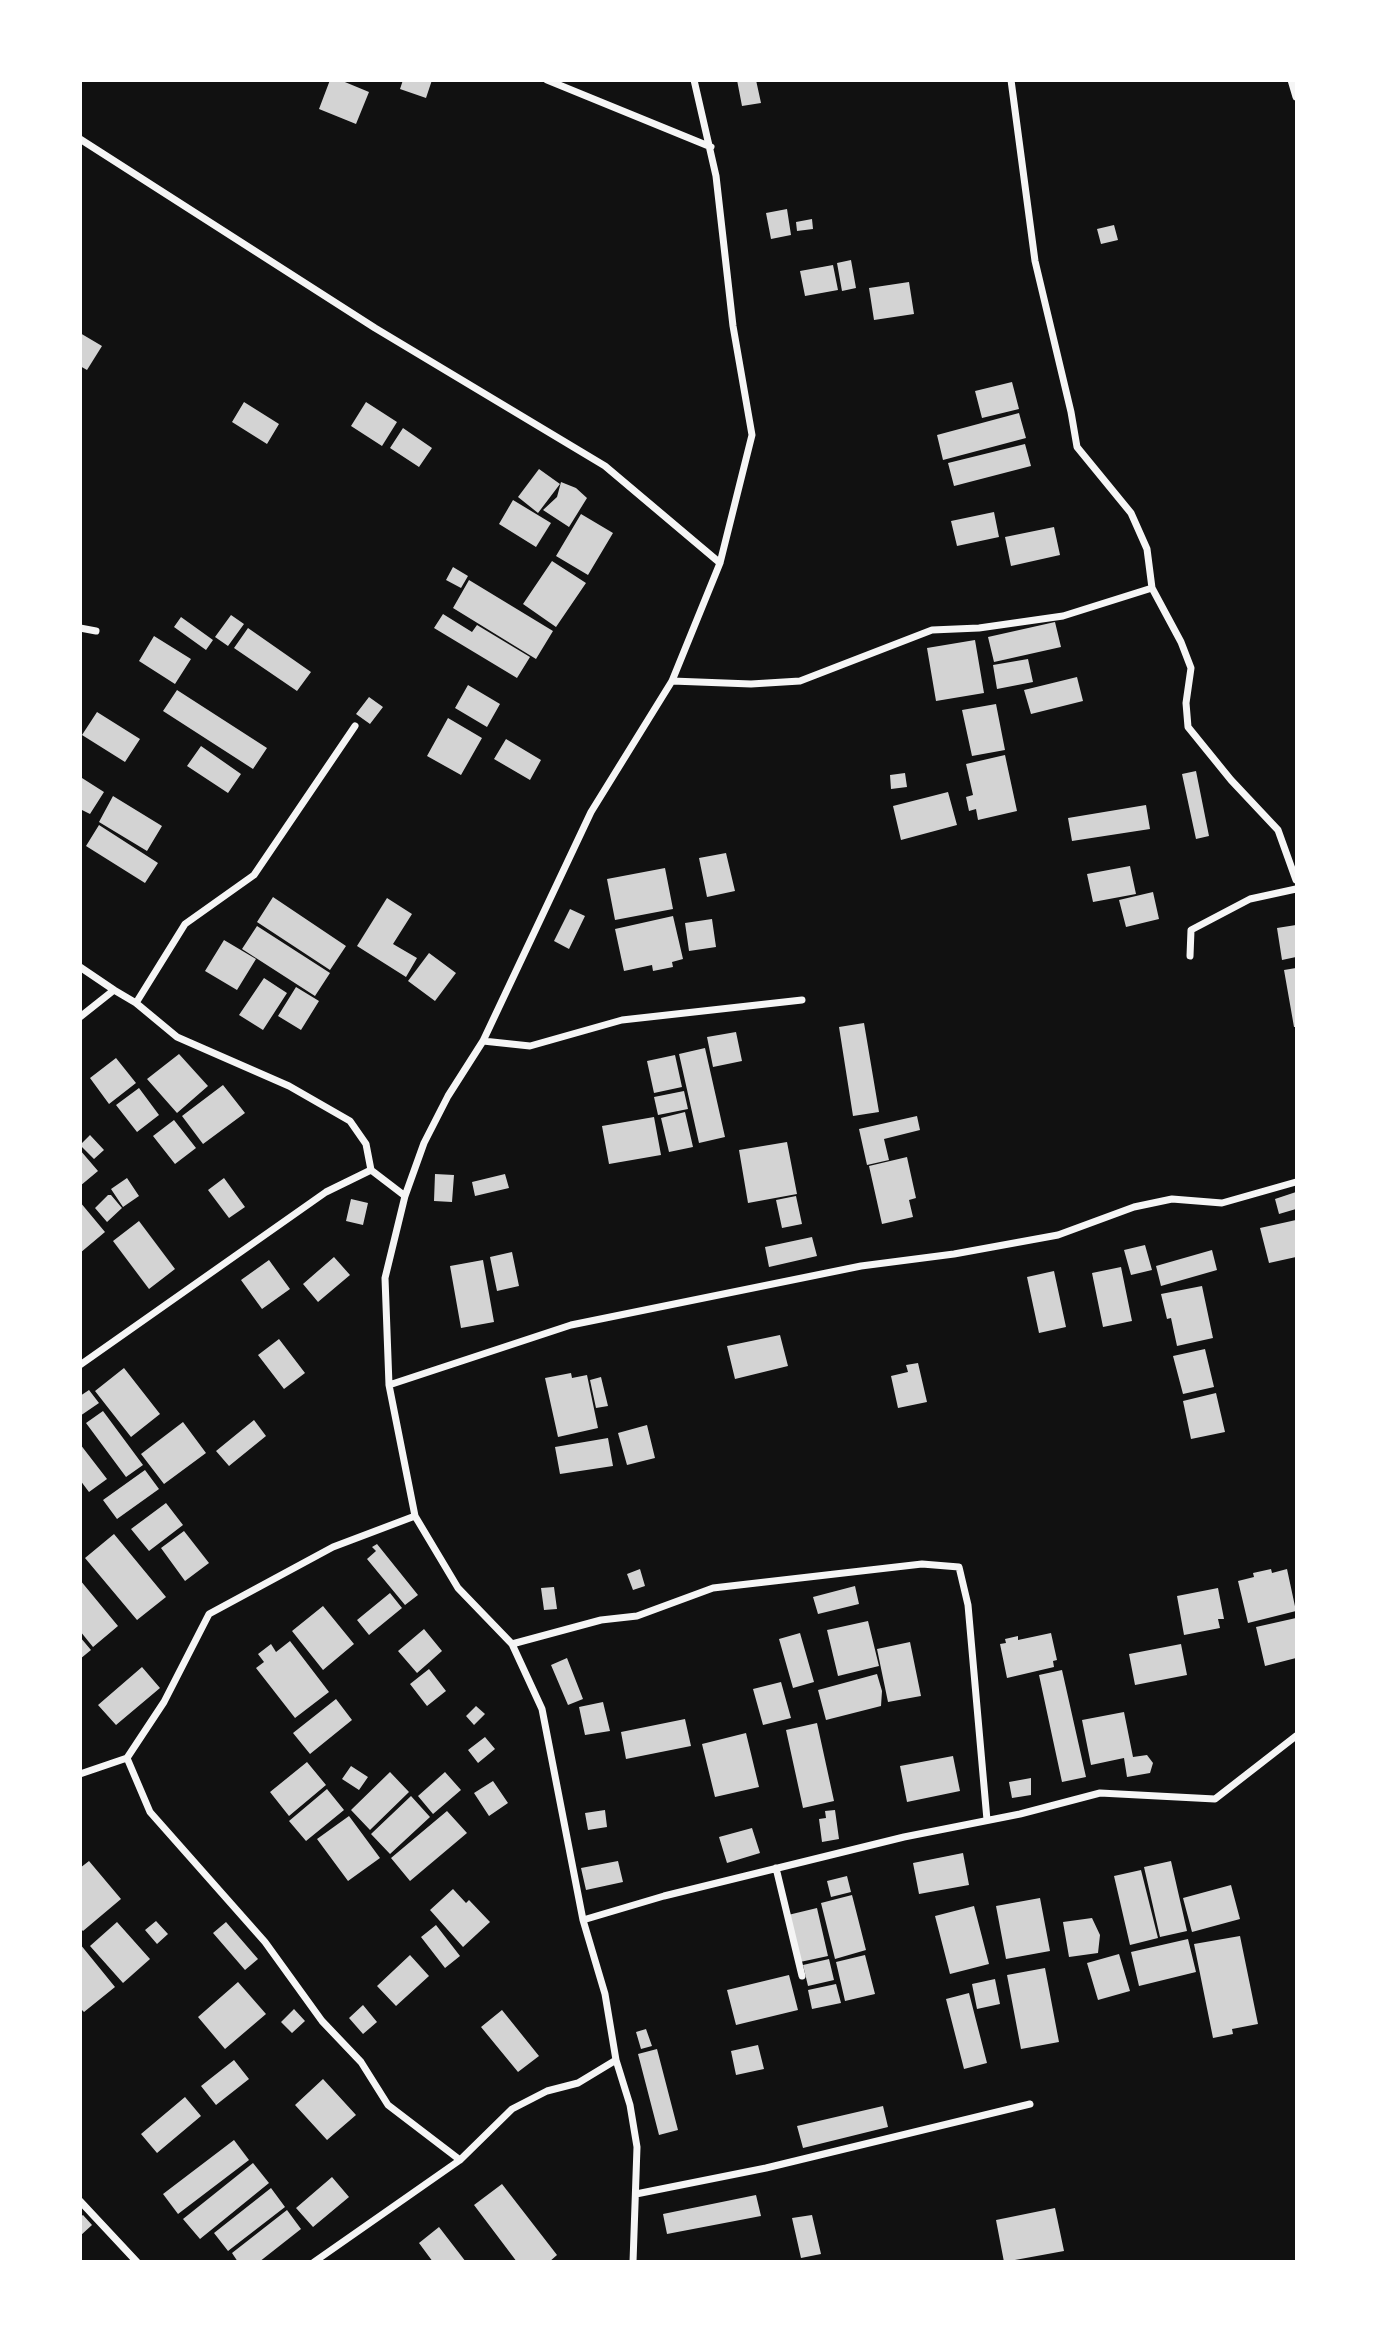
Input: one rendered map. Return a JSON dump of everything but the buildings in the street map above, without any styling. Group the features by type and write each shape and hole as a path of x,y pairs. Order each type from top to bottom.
{"street":[{"path":"547,80 711,147"},
{"path":"633,2262 637,2147 630,2105 615,2060 604,1994 583,1920 542,1709 512,1644 458,1588 415,1516 389,1385 385,1278 405,1196 430,1131 448,1096 483,1041 591,812 672,681 720,563 752,435 733,326 711,147 694,80"},
{"path":"1011,80 1035,261 1072,412 1077,447 1131,513 1147,549 1152,588 1181,642 1191,668 1186,703 1188,727 1278,830 1297,880"},
{"path":"1291,80 1297,97"},
{"path":"80,139 374,328 605,466 720,563"},
{"path":"672,681 751,684 800,681 932,630 979,628 1063,616 1152,588"},
{"path":"80,628 96,631"},
{"path":"136,1003 185,924 254,876 355,726"},
{"path":"1190,956 1191,930 1250,899 1297,888"},
{"path":"80,968 136,1003 177,1037 289,1086 349,1121 366,1144 371,1170 405,1196"},
{"path":"80,1017 114,990"},
{"path":"483,1041 530,1046 622,1020 802,1000"},
{"path":"80,1366 327,1192 371,1170"},
{"path":"389,1385 571,1325 860,1266 954,1254 1058,1235 1134,1207 1172,1199 1222,1203 1297,1182"},
{"path":"80,1774 127,1758 163,1702 209,1614 333,1547 415,1516"},
{"path":"512,1644 601,1620 636,1616 713,1588 922,1564 959,1567 968,1605 987,1820"},
{"path":"583,1920 664,1896 776,1868 1100,1793 1214,1799 1297,1736"},
{"path":"127,1758 150,1812 265,1942 322,2021 362,2062 388,2105 460,2160"},
{"path":"776,1868 802,1976"},
{"path":"314,2262 460,2160 512,2109 547,2091 578,2083 615,2060"},
{"path":"636,2194 766,2168 1030,2104"},
{"path":"80,2201 137,2262"}]}
